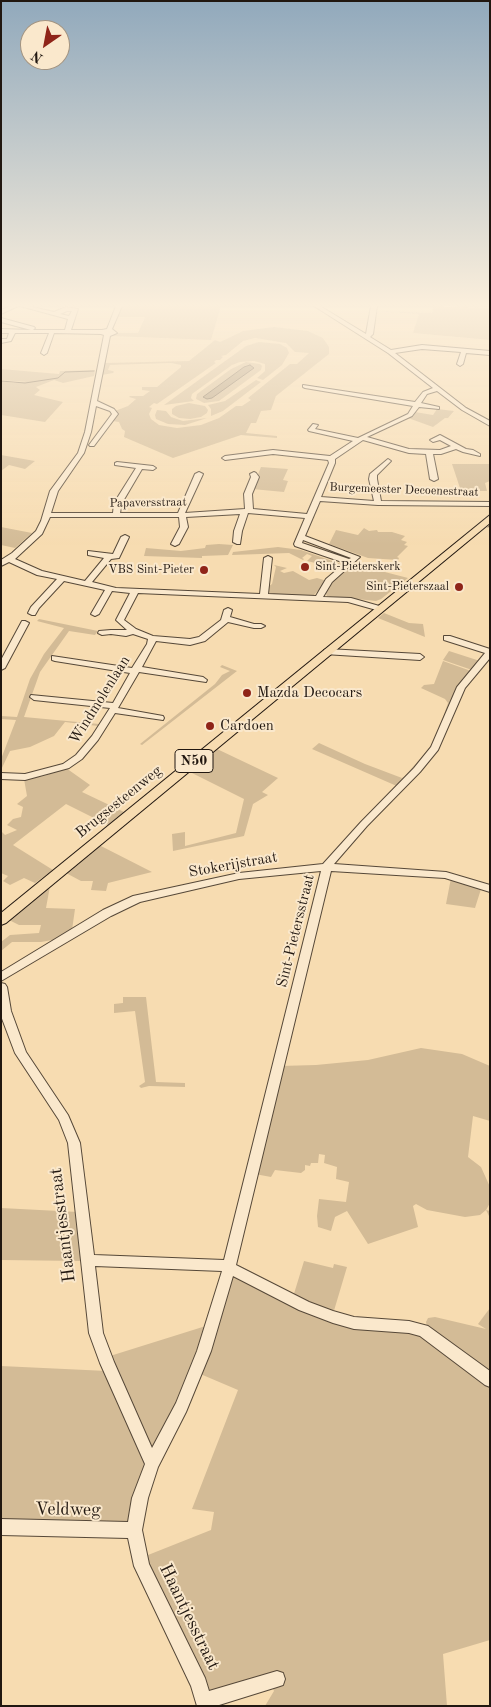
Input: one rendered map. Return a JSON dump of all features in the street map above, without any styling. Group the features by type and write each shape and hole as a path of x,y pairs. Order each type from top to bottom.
{"main road":[{"name":"Brugsesteenweg","path":"1,920 490,518"}],"street":[{"path":"1,564 39,532 47,515 54,491 81,453 96,386"},
{"path":"305,386 437,408"},
{"path":"433,386 464,409 490,424"},
{"path":"225,458 273,452 331,458 386,425 410,416 425,393 437,389"},
{"path":"92,446 115,414 112,410 93,402"},
{"path":"315,425 311,430 361,439 409,451 441,452 460,450 471,451 478,455"},
{"path":"433,440 440,437 460,450"},
{"path":"429,451 434,479"},
{"path":"318,599 329,581 350,562 298,544 332,463 331,458"},
{"path":"378,503 373,479 374,474 388,460"},
{"path":"117,464 153,468"},
{"path":"116,516 118,503 140,467"},
{"path":"175,544 184,527 181,511 199,474"},
{"path":"237,542 238,531 247,511 248,494 255,477 254,474"},
{"name":"Burgemeester Decoenestraat","path":"317,499 378,503 490,504"},
{"name":"Papaversstraat","path":"47,515 182,515 247,511 309,516"},
{"path":"91,553 109,557 117,555 125,537"},
{"path":"86,584 109,557"},
{"path":"264,597 268,558"},
{"path":"9,559 40,574 135,592 353,601 380,609"},
{"path":"32,613 35,607 61,579"},
{"path":"95,614 109,588"},
{"path":"132,631 126,634 106,633 116,621 120,620 135,592"},
{"path":"120,620 132,631 152,638 195,641 208,636 227,614 254,626 261,626"},
{"path":"1,668 25,623"},
{"name":"Windmolenlaan","path":"1,776 34,776 58,769 85,751 114,708 151,644 152,638"},
{"name":"Sint-Pietersstraat","path":"229,1268 328,867 356,832 417,770 434,748 461,687 485,665 490,652 447,638"},
{"path":"327,652 420,658"},
{"path":"55,658 203,680"},
{"path":"34,697 114,708 160,718"},
{"name":"Stokerijstraat","path":"1,977 107,913 137,899 238,876 328,867 446,875 490,889"},
{"name":"Haantjesstraat","path":"1,987 5,1011 21,1053 64,1118 74,1144 96,1333 107,1363 152,1464"},
{"path":"87,1262 106,1260 222,1266 229,1268 304,1306 333,1317 354,1323 409,1327 422,1330 490,1380"},
{"name":"Haantjesstraat","path":"229,1268 204,1351 181,1407 152,1464 140,1498 134,1530 142,1566 196,1677 205,1703 277,1679"},
{"name":"Veldweg","path":"1,1527 134,1530"}],"shaded area":[{"path":"1,386 39,386 36,387 40,390 34,395 63,402 45,422 1,415"},
{"path":"183,386 157,404 154,403 149,407 152,408 149,414 151,419 159,425 177,428 201,425 219,418 236,406 242,406 251,400 248,398 263,386 289,386 276,396 271,410 261,411 256,423 251,423 246,433 277,436 277,438 241,435 173,458 124,437 125,431 119,422 112,421 115,411 128,406 136,399 130,396 143,396 150,391 142,390 142,387"},
{"path":"191,386 204,386 192,394 191,398 194,401 164,405"},
{"path":"208,386 240,386 219,401 204,403 196,399 197,394"},
{"path":"218,386 229,386 212,398 207,399 203,397"},
{"path":"248,386 256,386 223,411 211,416 211,409 208,405 225,401"},
{"path":"189,403 205,406 208,410 207,413 201,417 190,419 179,418 172,414 172,409 176,406"},
{"path":"437,409 454,411 448,418 445,418 433,427 408,418 415,412 433,415"},
{"path":"157,410 166,411 171,417 183,421 207,418 185,425 168,424 156,419"},
{"path":"1,455 35,461 25,469 9,465 1,471"},
{"path":"452,464 490,464 490,481 485,483 487,491 461,491"},
{"path":"261,467 288,469 283,480 288,481 284,492 252,489"},
{"path":"1,527 32,533 15,548 1,545"},
{"path":"364,528 369,531 392,532 405,536 401,540 407,542 404,545 408,546 397,557 399,558 398,560 368,558 329,544 336,530 358,535"},
{"path":"219,544 233,545 228,555 202,556 202,558 144,556 146,548 181,551"},
{"path":"278,547 301,550 344,565 333,572 325,569 328,566 307,561 312,556 307,554 302,558 303,560 289,553 232,555 233,552"},
{"path":"354,564 408,578 376,601 327,596 325,592 333,582"},
{"path":"274,565 287,568 280,571 284,573 293,571 309,580 317,578 327,581 313,596 269,594 269,586 272,584 276,567"},
{"path":"384,613 409,623 423,624 425,637 378,618"},
{"path":"39,619 98,631 95,635 69,631 40,672 24,717 99,724 98,726 65,722 54,736 30,747 10,751 1,770 1,759 16,720 1,719 1,716 17,717 30,679 44,654 64,628 37,621"},
{"path":"449,651 480,661 472,670 443,660"},
{"path":"443,661 471,671 461,683 440,736 399,787 312,749 319,743 365,764 402,778 404,777 434,743 448,703 445,699 421,688 424,685 434,684"},
{"path":"222,665 237,671 142,745 140,744 215,684 222,675 230,671 220,667"},
{"path":"217,749 278,778 262,792 268,795 253,804 244,836 173,851 172,834 185,832 185,846 236,833 244,799 188,771"},
{"path":"66,768 90,785 82,792 124,812 108,825 66,804 13,845 53,870 35,883 24,878 10,885 3,881 8,876 1,873 1,831 5,835 17,830 7,825 13,819 21,817 23,807 17,804 27,796 24,779 44,776"},
{"path":"99,845 152,872 108,883 106,891 91,890 93,881 81,881 66,873"},
{"path":"451,878 481,889 475,908 446,904"},
{"path":"50,886 46,908 75,909 72,930 58,939 41,942 12,942 1,951 1,942 10,935 39,933 41,925 19,925 9,920"},
{"path":"123,997 146,997 156,1082 185,1083 185,1087 149,1086 141,1088 139,1086 145,1082 135,1011 114,1013 114,1004 123,1003"},
{"path":"421,1048 462,1054 490,1066 490,1121 473,1116 468,1157 481,1167 490,1187 490,1203 480,1215 465,1217 427,1210 416,1204 413,1206 418,1227 368,1244 347,1211 335,1217 331,1231 318,1227 319,1199 346,1202 349,1182 336,1179 337,1167 324,1163 325,1155 319,1154 318,1163 311,1163 310,1166 305,1165 305,1170 301,1173 275,1170 271,1177 255,1174 280,1066 368,1060"},
{"path":"1,1208 78,1212 82,1261 1,1260"},
{"path":"304,1261 333,1268 334,1264 347,1267 333,1314 293,1297"},
{"path":"236,1275 291,1303 426,1337 490,1383 490,1640 443,1654 447,1706 265,1706 274,1691 269,1679 207,1696 143,1557 211,1530 214,1512 192,1509 238,1390 198,1373 232,1278"},
{"path":"490,1308 490,1374 427,1327 426,1322 428,1318 435,1317 486,1329 478,1324"},
{"path":"209,1325 201,1352 154,1452 110,1356"},
{"path":"1,1366 107,1371 145,1462 129,1524 1,1524"}],"place":[{"name":"Sint-Pieterskerk","path":"305,567"},
{"name":"VBS Sint-Pieter","path":"204,570"},
{"name":"Sint-Pieterszaal","path":"459,587"},
{"name":"Mazda Decocars","path":"247,693"},
{"name":"Cardoen","path":"210,726"}]}
